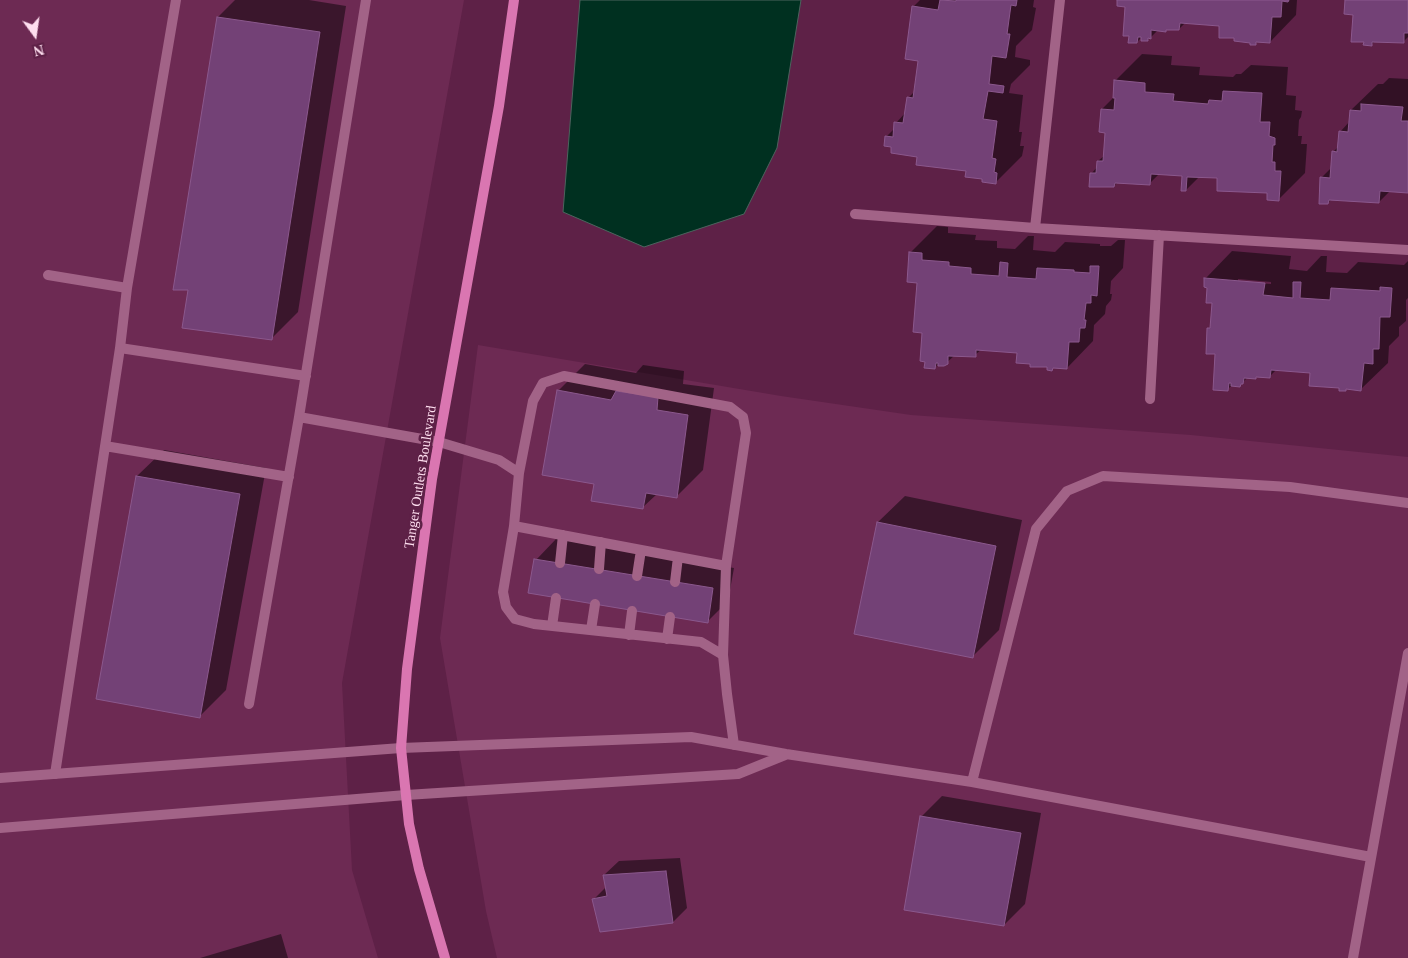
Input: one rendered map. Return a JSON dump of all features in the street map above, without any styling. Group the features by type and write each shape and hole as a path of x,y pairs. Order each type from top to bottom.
{"street":[{"path":"55,774 120,348 127,288 176,0"},
{"path":"249,704 306,376 366,0"},
{"name":"Tanger Outlets Boulevard","path":"445,958 419,869 409,824 401,748 407,669 431,489 497,116 514,0"},
{"path":"1034,228 1060,0"},
{"path":"856,214 1034,228 1408,250"},
{"path":"1150,399 1159,235"},
{"path":"48,275 127,288"},
{"path":"120,348 306,376"},
{"path":"723,655 701,642 534,624 516,618 506,608 503,592 514,526 519,473 533,401 543,382 564,376 730,407 743,417 746,433 726,566 723,655 726,694 734,745"},
{"path":"299,417 439,442 499,460 519,473"},
{"path":"105,446 289,477"},
{"path":"972,782 1036,529 1067,491 1102,476 1290,487 1408,503"},
{"path":"514,526 726,566"},
{"path":"560,563 563,535"},
{"path":"598,570 601,542"},
{"path":"637,576 640,550"},
{"path":"674,582 678,557"},
{"path":"552,626 556,598"},
{"path":"591,630 595,604"},
{"path":"629,634 632,610"},
{"path":"667,638 670,617"},
{"path":"1353,958 1408,653"},
{"path":"0,778 401,748 691,737 786,754 972,782 1371,857"},
{"path":"0,828 406,796 738,774 786,754"}],"shaded area":[{"path":"0,0 464,0 342,683 352,870 378,958 0,958"},
{"path":"580,0 801,0 777,148 744,214 644,247 563,212"},
{"path":"478,345 781,396 911,415 1191,435 1408,457 1408,958 497,958 486,911 440,638"}],"building":[{"path":"940,0 1017,0 1016,6 1011,5 1007,34 1010,34 1006,58 992,56 989,84 1004,86 1003,93 988,91 983,119 997,121 992,158 996,159 994,172 997,173 996,184 982,182 982,179 965,177 966,171 916,165 917,157 891,153 891,147 884,146 885,136 893,137 894,122 903,123 907,97 913,98 918,61 905,59 912,6 938,10"},
{"path":"1117,0 1289,0 1288,2 1282,1 1281,17 1272,17 1270,43 1256,42 1256,45 1250,45 1250,43 1234,41 1234,38 1219,38 1219,26 1180,23 1179,30 1166,30 1166,32 1151,30 1151,39 1148,38 1148,41 1141,41 1141,37 1138,37 1137,43 1128,43 1129,36 1123,36 1125,7 1117,6"},
{"path":"1345,0 1408,0 1408,33 1404,33 1404,43 1372,42 1372,46 1363,45 1364,42 1351,42 1353,15 1344,14"},
{"path":"217,17 320,32 272,340 182,328 188,290 173,290"},
{"path":"1114,80 1145,83 1145,92 1174,94 1173,101 1208,104 1209,100 1222,101 1223,91 1262,93 1260,122 1270,122 1269,136 1275,138 1272,162 1275,162 1275,171 1281,171 1279,201 1267,200 1267,193 1217,191 1217,178 1187,177 1186,191 1181,191 1182,176 1151,174 1150,185 1115,183 1114,187 1089,187 1090,173 1096,173 1097,161 1103,161 1105,133 1099,132 1101,109 1114,110"},
{"path":"1361,104 1403,107 1401,121 1408,121 1408,193 1380,191 1379,203 1329,200 1328,204 1319,204 1320,177 1330,178 1332,151 1337,152 1339,131 1348,132 1350,110 1361,111"},
{"path":"909,252 922,253 922,260 949,262 949,266 971,268 971,274 999,276 1000,262 1008,263 1007,277 1036,279 1037,268 1090,273 1090,266 1099,266 1097,296 1091,295 1091,303 1086,303 1085,328 1080,328 1079,342 1069,342 1067,369 1053,368 1052,371 1047,370 1047,367 1030,367 1030,364 1016,363 1017,353 976,350 976,357 948,356 948,364 944,366 938,366 938,363 936,363 935,369 924,368 925,362 920,361 922,333 913,332 917,283 907,282"},
{"path":"1204,278 1265,283 1263,295 1293,298 1293,282 1301,282 1300,298 1330,300 1331,288 1380,291 1380,287 1392,288 1390,317 1380,317 1379,349 1373,349 1373,364 1364,363 1361,391 1346,389 1346,391 1339,391 1339,388 1309,386 1310,373 1271,370 1270,378 1244,378 1243,384 1240,387 1231,386 1231,383 1229,383 1228,391 1213,390 1215,354 1206,354 1207,328 1210,328 1212,303 1206,303 1207,288 1204,287"},
{"path":"557,390 611,400 616,391 658,397 657,410 688,415 677,498 646,493 643,509 591,501 594,484 542,475"},
{"path":"136,476 240,494 200,718 96,699"},
{"path":"877,522 996,546 973,658 854,634"},
{"path":"534,559 713,588 708,623 528,593"},
{"path":"920,816 1021,833 1004,926 904,910"},
{"path":"666,871 673,923 600,932 592,899 607,896 603,875"}]}
